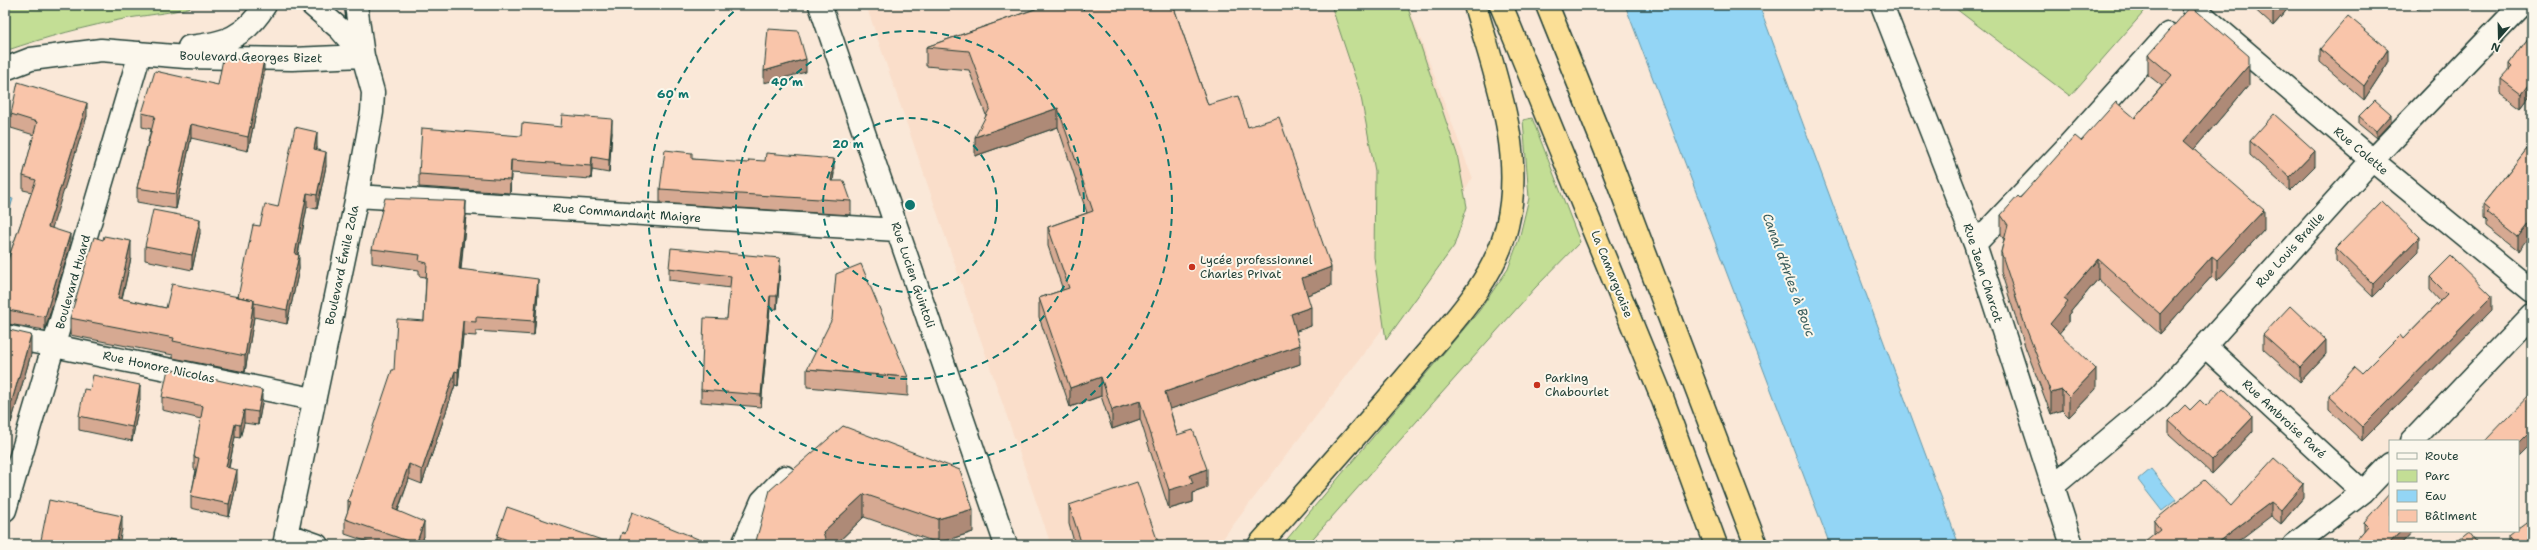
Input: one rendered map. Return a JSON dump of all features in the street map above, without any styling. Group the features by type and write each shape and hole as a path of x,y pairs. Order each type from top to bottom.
{"highway":[{"path":"1259,545 1364,427 1464,308 1484,281 1507,226 1512,166 1509,124 1475,5"},
{"name":"La Camarguaise","path":"1501,5 1663,400 1716,545"},
{"path":"1547,5 1610,161 1756,545"}],"street":[{"name":"Boulevard Georges Bizet","path":"140,53 209,45 234,38 245,32 265,5"},
{"name":"Boulevard Émile Zola","path":"285,540 313,399 357,196 372,112 373,92 363,56 340,29 312,5"},
{"path":"356,5 363,56"},
{"name":"Rue Lucien Guintoli","path":"820,5 1006,545"},
{"name":"Rue Jean Charcot","path":"1882,5 1975,244 2052,487 2072,545"},
{"name":"Rue Louis Braille","path":"2052,487 2159,397 2372,160 2521,5"},
{"path":"1975,244 2064,150 2193,6"},
{"name":"Rue Colette","path":"2193,6 2372,160 2532,291"},
{"name":"Boulevard Georges Bizet","path":"5,69 30,59 80,51 102,50 186,57 292,60 363,56"},
{"name":"Boulevard Huard","path":"5,510 55,345 140,53"},
{"name":"Rue Commandant Maigre","path":"357,196 897,230"},
{"path":"2413,440 2532,315"},
{"name":"Rue Honore Nicolas","path":"5,336 55,345 313,399"},
{"name":"Rue Ambroise Paré","path":"2205,346 2363,492"},
{"path":"2294,545 2363,492 2389,465"},
{"path":"743,545 762,501 785,477"},
{"path":"285,540 317,545"}],"shaded area":[{"name":"Lycée professionnel Charles Privat","path":"866,5 1408,5 1472,177 1419,281 1218,545 1051,545"}],"green space":[{"path":"16,5 198,5 172,12 129,18 82,28 5,51 5,10"},
{"path":"1331,5 1407,5 1457,154 1467,207 1454,246 1386,340 1374,257 1375,171 1360,92"},
{"path":"1951,5 2150,5 2070,96"},
{"path":"1532,118 1580,242 1535,288 1307,545 1282,545 1479,311 1508,269 1519,239 1529,198 1523,120"}],"water":[{"name":"Canal d'Arles à Bouc","path":"1625,5 1759,5 1959,545 1830,545"},
{"path":"5,197 13,199 7,218 5,218"},
{"path":"2151,469 2176,500 2162,511 2138,480"}],"building":[{"path":"1040,5 1173,5 1208,105 1238,96 1248,127 1279,117 1331,267 1302,278 1311,307 1291,314 1300,345 1165,392 1177,435 1193,430 1207,469 1190,475 1193,483 1169,490 1140,401 1112,410 1101,377 1070,388 1039,298 1069,288 1048,227 1093,211 1058,108 975,137 990,108 969,51 926,47 1041,7"},
{"path":"2266,5 2279,5 2273,11"},
{"path":"2191,6 2249,56 2249,65 2184,141 2264,210 2217,260 2212,256 2160,314 2098,259 2064,299 2068,302 2050,324 2096,369 2069,397 2062,390 2051,393 2026,328 2001,252 2008,225 2001,215 2018,196 2020,198 2075,136 2081,141 2116,102 2135,118 2172,75 2148,55"},
{"path":"2348,16 2388,49 2364,86 2320,49"},
{"path":"768,29 798,31 806,59 764,71"},
{"path":"2532,33 2532,82 2531,81 2521,94 2501,79 2512,67 2509,64"},
{"path":"223,59 264,60 248,137 191,124 176,194 137,188 155,116 142,113 155,71 218,85"},
{"path":"18,82 87,103 48,227 70,234 45,317 8,310 5,311 5,264 6,265 36,180 23,176 37,122 11,114"},
{"path":"2375,100 2391,114 2376,131 2359,116"},
{"path":"2274,114 2315,151 2290,177 2250,141"},
{"path":"562,115 612,119 609,160 592,157 591,166 511,160 510,180 419,174 422,128 521,136 522,123 561,127"},
{"path":"295,127 317,132 314,149 326,152 317,195 307,193 295,254 299,255 287,310 254,303 254,300 238,297 253,225 260,226 265,204 278,207"},
{"path":"2527,149 2532,152 2532,219 2518,237 2486,212 2489,209 2483,204"},
{"path":"665,150 692,153 692,159 748,163 749,160 765,161 766,153 834,159 831,181 844,181 851,201 660,189"},
{"path":"385,198 466,201 459,269 538,279 534,321 476,317 476,322 463,321 458,372 455,371 422,470 409,464 393,509 424,522 416,544 345,519 351,502 348,501 392,370 394,370 397,319 424,321 427,263 419,261 420,255 372,249"},
{"path":"2382,201 2419,237 2373,284 2336,248"},
{"path":"153,210 200,219 192,255 145,246"},
{"path":"104,236 131,241 118,298 166,308 172,284 254,300 245,356 173,341 174,338 70,318 94,237 103,240"},
{"path":"671,248 780,258 777,296 770,296 761,395 701,390 704,318 727,319 731,276 669,268"},
{"path":"2451,256 2492,296 2362,427 2329,396 2355,367 2362,373 2400,335 2403,339 2447,294 2430,277"},
{"path":"861,264 908,377 807,369 832,319 836,274"},
{"path":"2290,306 2326,340 2300,368 2263,335"},
{"path":"5,329 31,335 11,404 5,402"},
{"path":"168,369 262,390 258,412 244,410 240,425 235,424 226,467 237,470 229,504 191,496 199,458 194,457 203,406 162,397"},
{"path":"93,375 140,385 132,427 79,416 84,389 90,390"},
{"path":"2223,388 2253,417 2212,460 2169,421 2185,405 2190,410 2200,400 2206,406"},
{"path":"2532,392 2532,429 2519,442 2519,440 2486,440"},
{"path":"843,426 960,470 973,509 938,519 864,494 823,532 827,545 757,545 756,541 770,490"},
{"path":"2274,458 2303,484 2281,510 2271,502 2214,545 2140,545 2160,529 2154,521 2204,480 2231,506"},
{"path":"1137,482 1159,545 1082,545 1069,505"},
{"path":"2389,494 2389,532 2400,532 2388,545 2352,545 2368,526 2364,522"},
{"path":"49,500 122,516 116,545 40,545"},
{"path":"507,507 616,545 521,545 497,536"},
{"path":"632,512 703,541 701,545 618,545 622,532 625,534"},
{"path":"2529,520 2532,522 2532,545 2518,545 2509,536 2514,532 2519,532 2519,527"},
{"path":"2469,532 2479,545 2453,545"},
{"path":"169,539 197,545 167,545"}],"place":[{"name":"Lycée professionnel Charles Privat","path":"1192,267"},
{"name":"Parking Chabourlet","path":"1537,385"}]}
